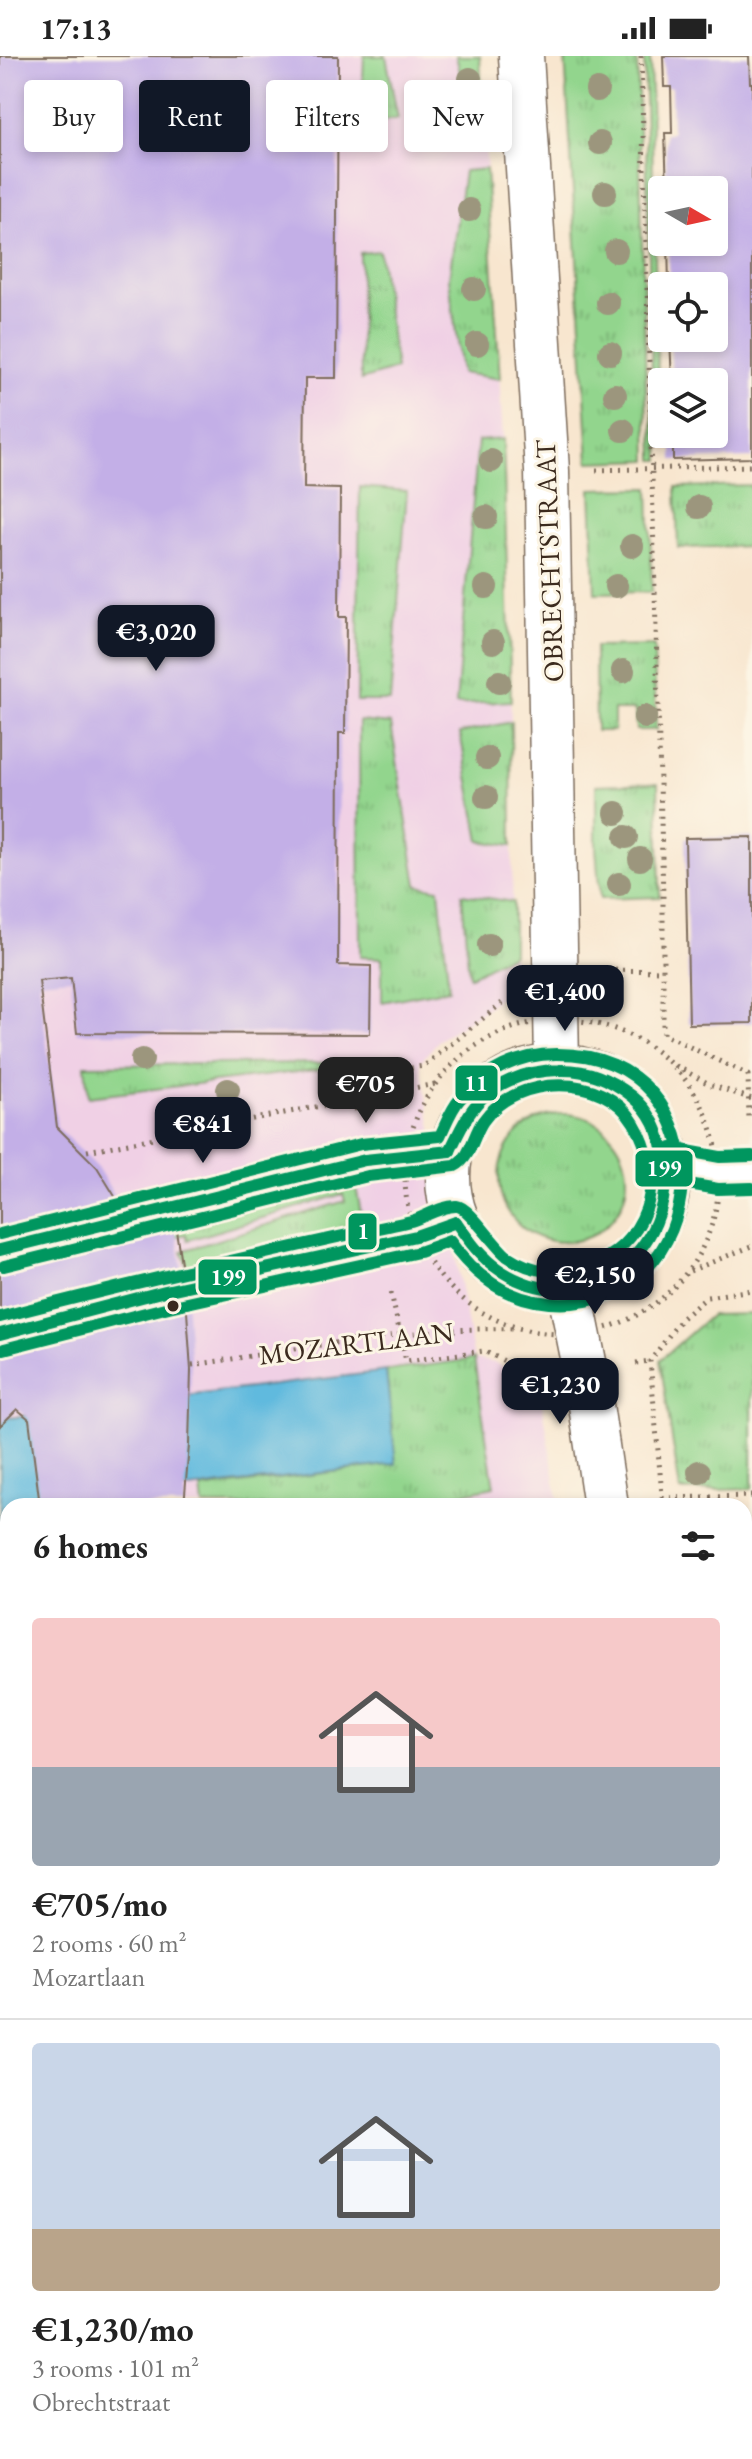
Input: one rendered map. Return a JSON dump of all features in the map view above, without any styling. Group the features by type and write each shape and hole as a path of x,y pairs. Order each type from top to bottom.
{"street":[{"name":"OBRECHTSTRAAT","path":"521,56 547,471 557,1066"},
{"path":"186,1287 436,1229 471,1246 490,1265 514,1279 542,1287 569,1288 603,1278 633,1260 654,1232 666,1199 668,1164 660,1133 643,1106 618,1084 589,1071 557,1066 521,1072 490,1089 465,1116 450,1151 447,1187 436,1229"},
{"path":"127,1218 365,1160 450,1151"},
{"path":"668,1164 741,1173"},
{"path":"569,1288 605,1498"}],"path":[{"path":"641,56 663,897 663,1034 750,1075 750,1099 741,1173 718,1201 708,1238 689,1271 663,1299 631,1319 595,1331 557,1335 520,1330 485,1315 455,1292 431,1263 436,1229 406,1191 407,1154 417,1117 436,1084 462,1057 494,1036 529,1023 556,1020 605,1026 640,1040 671,1063 711,1085 750,1099"},
{"path":"547,471 752,466"},
{"path":"671,1063 695,1092 711,1126 741,1173"},
{"path":"87,1151 436,1084"},
{"path":"689,1271 752,1246"},
{"path":"752,1290 707,1297 682,1318 650,1361 662,1498 752,1496"},
{"name":"MOZARTLAAN","path":"192,1365 428,1332 472,1328 520,1330"}],"shaded area":[{"path":"0,56 480,56 481,80 404,80 404,152 486,152 503,439 511,722 513,966 503,993 489,1007 439,1040 420,1062 474,1359 496,1363 510,1371 543,1407 558,1498 0,1498"}],"green space":[{"path":"364,56 386,56 398,119 388,120 388,80 363,80"},
{"path":"456,56 480,56 481,80 462,80"},
{"path":"565,56 637,56 648,460 589,462"},
{"path":"644,56 650,56 653,176 648,176 648,218"},
{"path":"486,169 500,379 461,373 449,278 464,171"},
{"path":"379,251 396,369 361,380 360,253"},
{"path":"649,256 655,256 655,272 649,272"},
{"path":"651,352 657,352 658,368 652,368"},
{"path":"503,439 511,701 456,705 478,441"},
{"path":"654,448 660,448 660,460 654,460"},
{"path":"752,485 752,546 678,548 676,487"},
{"path":"360,487 407,491 390,701 357,701"},
{"path":"649,488 652,592 595,593 591,489"},
{"path":"654,646 656,730 636,730 635,710 614,710 614,731 596,731 595,647"},
{"path":"359,721 391,724 417,885 439,889 449,989 382,1002 382,958 360,957"},
{"path":"511,722 512,846 480,841 460,733"},
{"path":"658,783 660,897 600,899 596,785"},
{"path":"462,894 513,902 513,954 469,977"},
{"path":"340,1063 339,1067 88,1097 85,1065"},
{"path":"563,1114 588,1119 608,1133 622,1153 627,1178 622,1203 608,1223 588,1237 563,1242 538,1237 518,1223 504,1203 499,1178 504,1153 518,1133 538,1119"},
{"path":"354,1177 364,1228 189,1273 182,1251 345,1201 343,1194 188,1240 186,1234 153,1244 137,1232"},
{"path":"752,1314 752,1489 680,1491 660,1360 711,1315"},
{"path":"474,1359 494,1487 440,1498 202,1498 201,1489 395,1464 386,1371"}],"water":[{"path":"386,1371 396,1464 117,1498 0,1498 0,1419"}],"building":[{"path":"0,56 338,56 338,80 266,80 266,152 337,152 336,378 305,378 304,488 340,489 339,617 346,617 345,733 339,733 338,965 371,966 370,1034 77,1033 71,978 39,981 57,1127 97,1167 119,1203 175,1223 186,1297 191,1370 185,1498 39,1498 29,1419 17,1409 0,1426"},
{"path":"663,56 749,56 752,83 752,458 673,460 673,448 728,448 728,368 671,368 671,352 728,352 728,272 669,272 668,256 728,256 728,176 667,176 665,133 672,133 671,87 664,87"},
{"path":"752,837 752,1023 689,1024 685,838"}],"tunnel":[{"path":"0,1250 127,1218"},
{"path":"0,1334 186,1287"}],"transit line":[{"name":"11","path":"0,1234 361,1144 440,1136 457,1103 480,1080 503,1066 542,1055 556,1054 613,1065 653,1094 676,1135 682,1183 672,1229 646,1269 605,1296 549,1303 519,1297 480,1275 450,1241 419,1252 169,1307 4,1349"},
{"name":"199","path":"450,1151 470,1113 487,1094 522,1076 570,1070 607,1080 639,1102 654,1124 664,1159 664,1192 656,1223 640,1249 618,1269 592,1283 563,1289 532,1285 494,1266 476,1249 456,1222"},
{"name":"1","path":"0,1317 411,1221 452,1206 462,1208 507,1256 527,1266 547,1271 588,1267 623,1245 636,1229 646,1209 651,1176 639,1133 620,1106 582,1088 560,1085 537,1088 516,1094 498,1106 483,1121 468,1152 455,1166 368,1176 4,1266"},
{"name":"11","path":"671,1148 720,1157 752,1156"},
{"name":"199","path":"0,1250 365,1160 450,1151"},
{"name":"1","path":"665,1180 718,1189 752,1188"},
{"name":"199","path":"0,1334 165,1291 416,1236 456,1222"}]}
